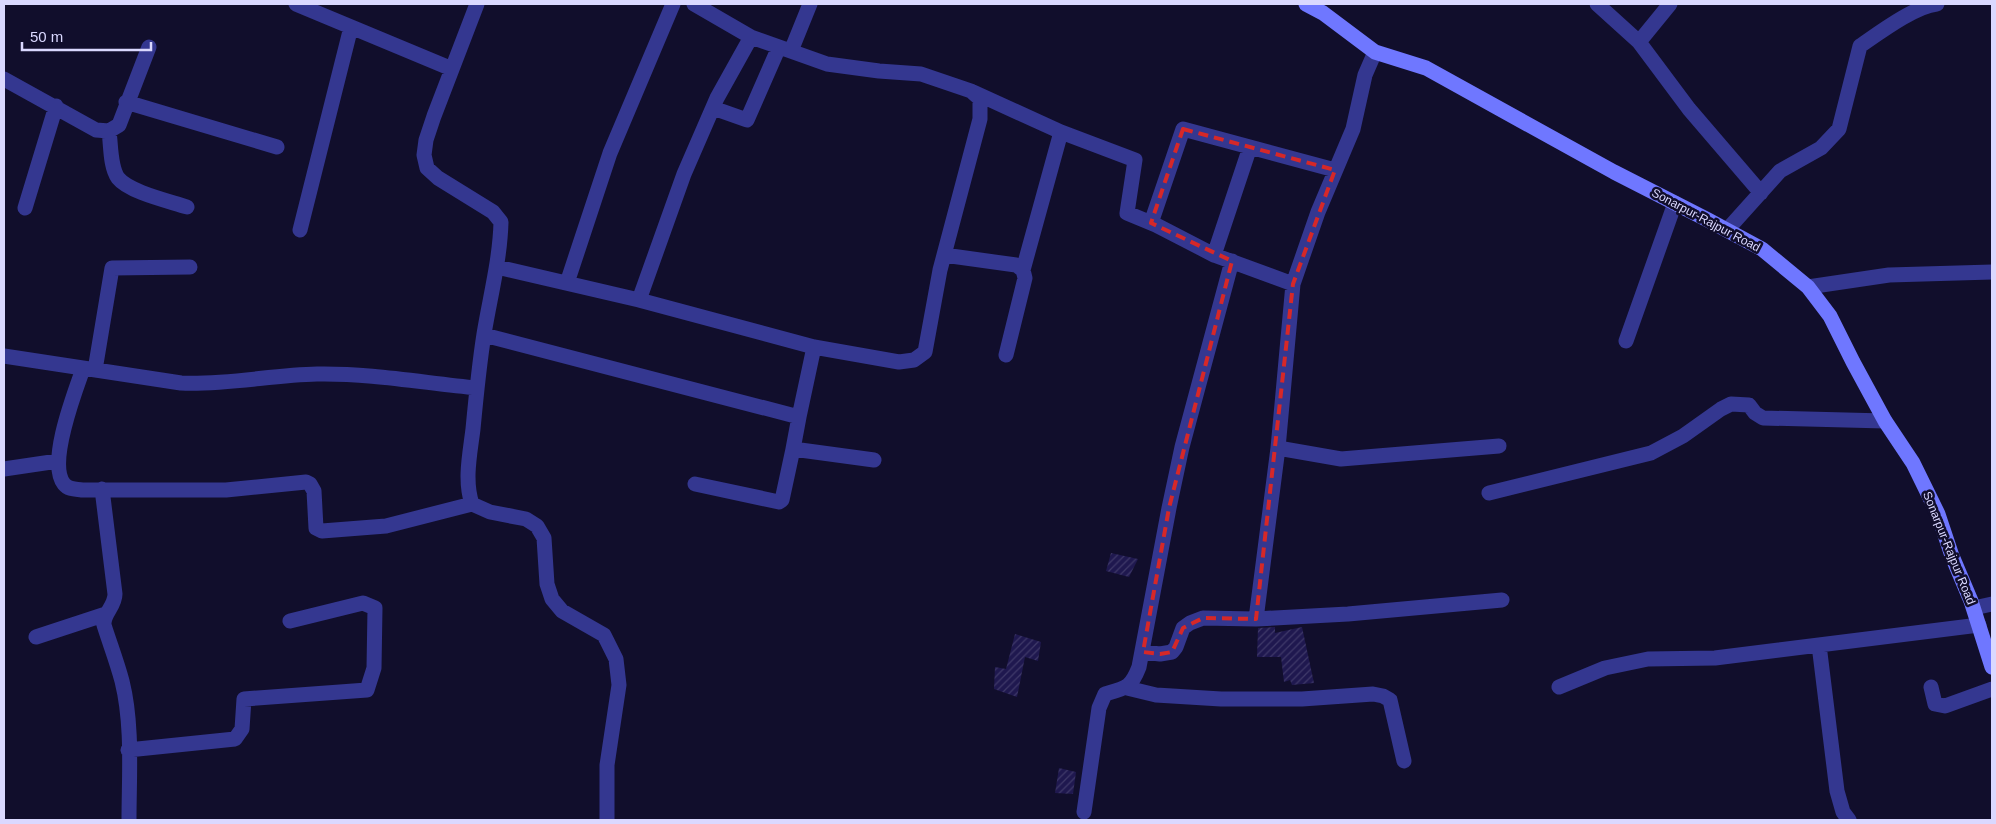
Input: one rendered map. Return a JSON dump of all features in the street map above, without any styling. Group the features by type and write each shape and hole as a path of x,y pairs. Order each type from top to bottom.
{"main road":[{"name":"Sonarpur-Rajpur Road","path":"1306,4 1323,13 1375,52 1426,68 1614,172 1762,249 1808,287 1830,316 1885,421 1913,463 1938,514 1991,658"}],"street":[{"path":"298,4 452,69"},
{"path":"472,504 468,492 468,469 484,336 497,267 501,222 494,212 438,178 427,168 424,155 426,140 477,4"},
{"path":"567,283 610,153 673,4"},
{"path":"694,4 751,37 827,64 921,74 971,90 1061,132 1135,160 1127,213 1214,255 1232,260 1293,284"},
{"path":"713,108 747,120 810,4"},
{"path":"1597,4 1639,42 1689,109 1761,193"},
{"path":"1639,42 1670,4"},
{"path":"1728,230 1780,172 1821,148 1839,129 1860,46 1892,25 1929,5 1937,4"},
{"path":"300,230 351,27"},
{"path":"639,300 684,174 713,108 751,37"},
{"path":"4,79 56,106 96,130 109,132 119,125 126,102 149,47"},
{"path":"1256,619 1278,448 1293,284 1318,212 1353,129 1365,75 1375,52"},
{"path":"497,267 639,300 814,347 899,362 914,360 925,352 933,301 980,119 980,100 971,90"},
{"path":"126,102 277,147"},
{"path":"25,208 56,106"},
{"path":"1151,223 1183,129 1335,170"},
{"path":"109,132 117,177 127,186 187,207"},
{"path":"1006,355 1025,278 1023,270 1061,132"},
{"path":"1214,255 1250,147"},
{"path":"1626,340 1675,203"},
{"path":"944,255 1016,265 1023,270"},
{"path":"1127,688 1134,678 1143,652 1168,508 1182,447 1232,260"},
{"path":"190,267 112,268 89,369 66,419 58,461 61,479 65,485 70,488 102,489 226,490 306,482 310,484 314,491 316,528 322,531 386,526 472,504 490,512 526,519 537,526 544,538 547,584 552,599 562,611 604,635 616,659 619,685 607,765 607,820"},
{"path":"1808,287 1889,275 1992,272"},
{"path":"484,336 798,417"},
{"path":"695,484 779,502 782,500 814,347"},
{"path":"4,356 181,383 207,384 335,374 477,388"},
{"path":"1489,493 1651,453 1683,436 1731,404 1749,405 1755,413 1764,418 1885,421"},
{"path":"1278,448 1341,459 1500,446"},
{"path":"793,449 874,460"},
{"path":"4,469 58,461"},
{"path":"102,489 116,594 115,601 106,614 104,625 122,681 126,703 129,820"},
{"path":"1143,652 1160,654 1172,652 1176,647 1183,628 1203,618 1256,619 1348,614 1502,600"},
{"path":"128,750 235,739 242,729 244,699 368,690 374,668 376,608 362,603 290,621"},
{"path":"1974,608 1992,604"},
{"path":"36,637 106,614"},
{"path":"1560,687 1605,668 1648,659 1715,658 1979,625"},
{"path":"1819,645 1837,791 1843,812 1849,820"},
{"path":"1930,687 1935,704 1945,706 1992,689"},
{"path":"1084,812 1098,708 1105,694 1127,688 1156,695 1221,699 1302,699 1373,694 1383,696 1390,700 1404,761"}],"highlighted area":[{"path":"1183,129 1335,170 1293,284 1256,619 1203,618 1183,628 1172,652 1160,654 1143,652 1169,508 1232,261 1151,223"}],"building":[{"path":"1111,553 1138,559 1129,577 1106,571"},
{"path":"1275,627 1275,633 1302,627 1314,683 1292,685 1290,680 1284,682 1281,657 1257,657 1258,628"},
{"path":"1015,634 1041,642 1038,661 1025,657 1017,697 994,689 995,667 1006,669"},
{"path":"1059,768 1076,772 1073,794 1055,793"}]}
